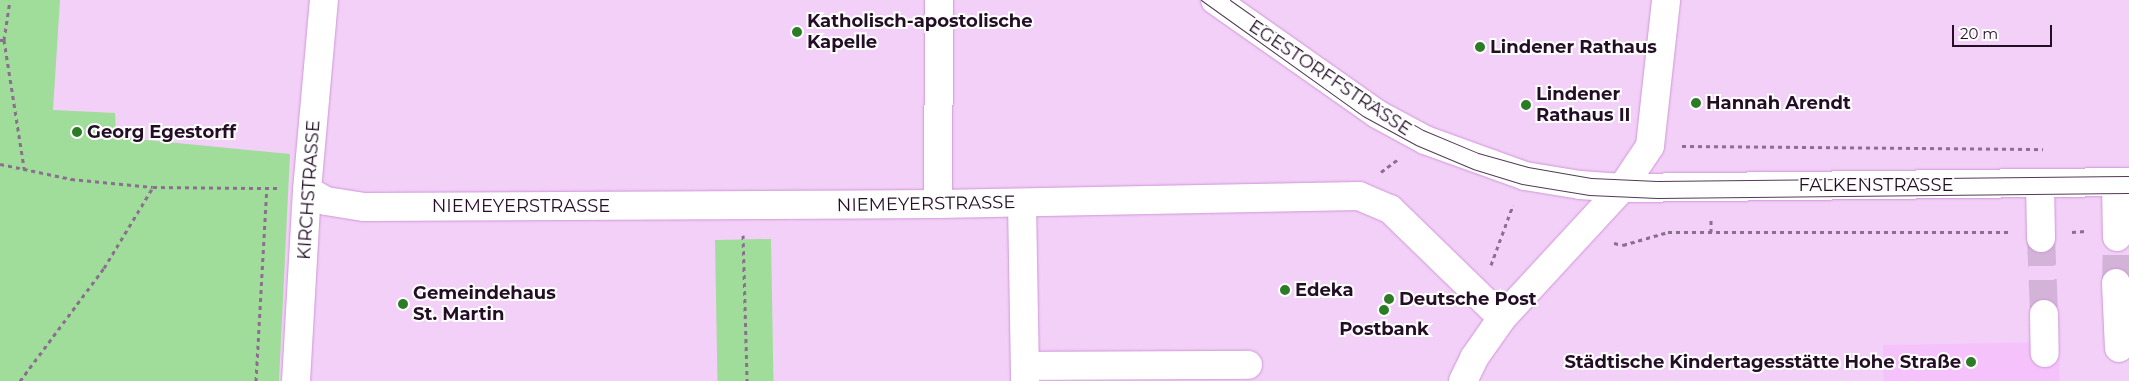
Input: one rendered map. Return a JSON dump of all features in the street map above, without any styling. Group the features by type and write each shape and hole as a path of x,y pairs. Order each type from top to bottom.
{"street":[{"name":"KIRCHSTRASSE","path":"296,381 308,190 324,0"},
{"path":"938,0 938,204"},
{"name":"EGESTORFFSTRASSE","path":"1215,0 1377,114 1425,140 1525,176 1622,188"},
{"path":"1464,381 1474,358 1502,318 1622,188 1650,146 1666,0"},
{"path":"2116,234 2122,182"},
{"name":"FALKENSTRASSE","path":"1622,188 2122,182"},
{"path":"2040,184 2041,235"},
{"name":"NIEMEYERSTRASSE","path":"308,190 326,201 345,206 938,204 1360,196 1390,209 1502,318"},
{"path":"1022,203 1025,373 1248,365"},
{"path":"2116,283 2119,348"},
{"path":"2044,314 2045,353"}],"path":[{"path":"10,0 2,40 24,169"},
{"path":"1360,196 1371,179 1425,140"},
{"path":"1650,146 2050,149"},
{"path":"0,164 71,179 153,187 267,187 308,190"},
{"path":"1479,295 1525,176"},
{"path":"20,381 104,268 153,187"},
{"path":"256,381 267,187"},
{"path":"743,204 747,381"},
{"path":"1580,234 1623,245 1668,232 2116,234"}],"shaded area":[{"name":"Städtische Kindertagesstätte Hohe Straße","path":"2059,342 2060,381 1884,381 1883,345"}],"green space":[{"path":"0,0 60,0 53,110 115,113 116,137 290,154 279,381 0,381"},
{"path":"771,239 773,381 717,381 715,240"}],"tunnel":[{"path":"2116,283 2117,237"},
{"path":"2041,238 2044,314"}],"tram line":[{"path":"1201,0 1363,116 1416,145 1473,169 1522,184 1589,195 1657,198 2129,193"},
{"path":"1230,0 1373,101 1423,130 1478,153 1528,167 1591,178 1657,181 2129,176"}],"place":[{"name":"Katholisch-apostolische Kapelle","path":"797,32"},
{"name":"Lindener Rathaus","path":"1480,47"},
{"name":"Hannah Arendt","path":"1696,103"},
{"name":"Lindener Rathaus II","path":"1526,105"},
{"name":"Georg Egestorff","path":"77,132"},
{"name":"Edeka","path":"1285,290"},
{"name":"Deutsche Post","path":"1389,299"},
{"name":"Gemeindehaus St. Martin","path":"403,304"},
{"name":"Postbank","path":"1384,310"},
{"name":"Städtische Kindertagesstätte Hohe Straße","path":"1971,362"}]}
